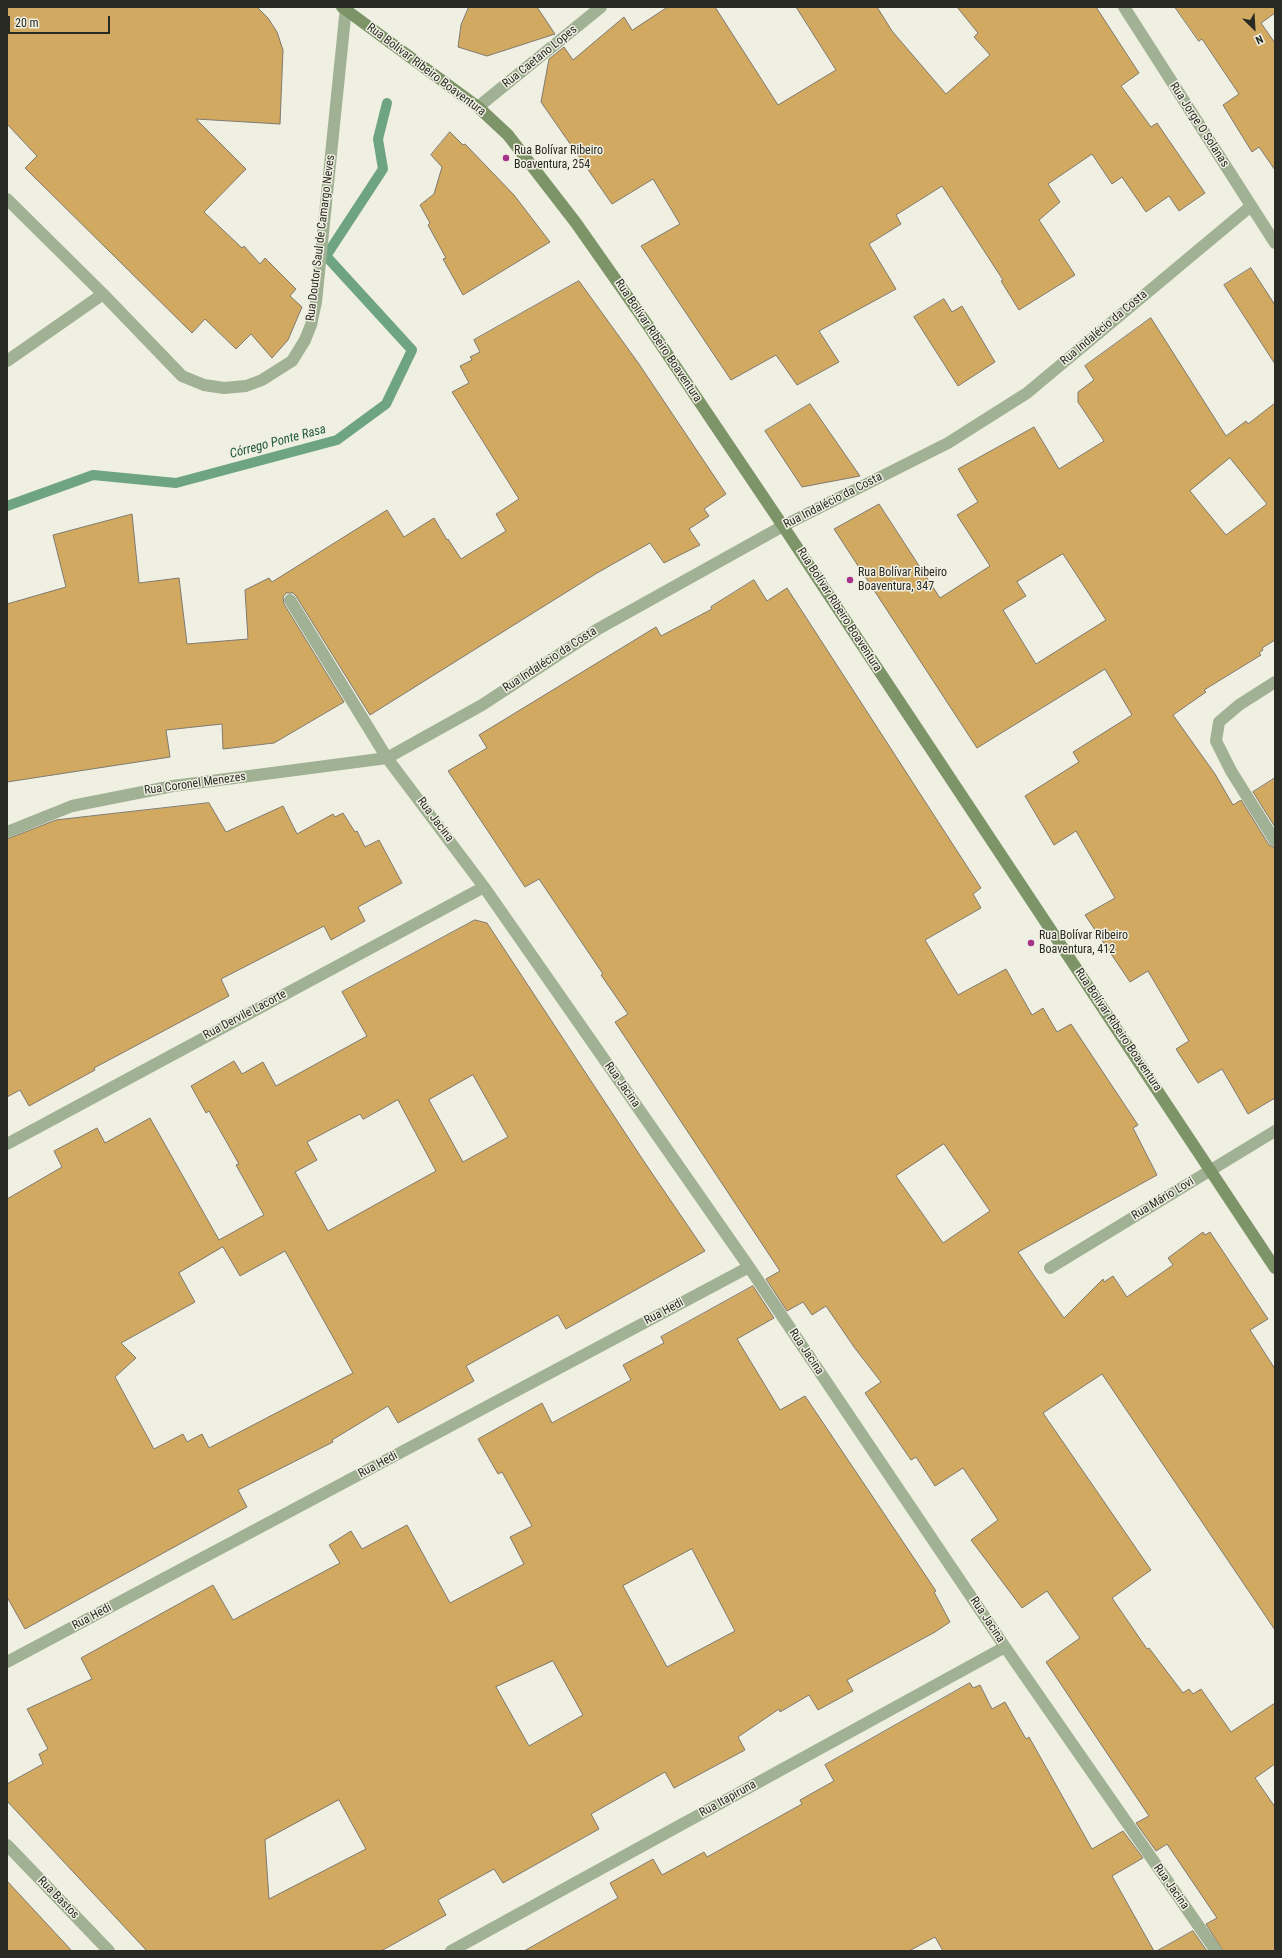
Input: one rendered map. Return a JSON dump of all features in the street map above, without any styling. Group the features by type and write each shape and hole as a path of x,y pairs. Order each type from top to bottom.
{"main road":[{"name":"Rua Bolívar Ribeiro Boaventura","path":"345,8 478,107 508,134 576,223 649,327 783,526 1275,1268"}],"street":[{"name":"Rua Caetano Lopes","path":"478,107 601,7"},
{"name":"Rua Jorge O Solanas","path":"1124,7 1275,244"},
{"name":"Rua Doutor Saul de Camargo Neves","path":"7,199 103,294 182,376 204,386 224,388 246,386 262,380 292,361 300,350 307,335 316,302 345,8"},
{"name":"Rua Indalécio da Costa","path":"387,758 482,705 598,629 783,526 948,443 1027,393 1251,206"},
{"path":"7,360 103,294"},
{"name":"Rua Jacina","path":"290,600 387,758 484,887 749,1267 1005,1647 1216,1951"},
{"path":"1275,682 1239,705 1219,722 1216,741 1231,771 1275,841"},
{"name":"Rua Coronel Menezes","path":"7,832 72,806 173,786 387,758"},
{"name":"Rua Dervile Lacorte","path":"7,1144 484,887"},
{"name":"Rua Mário Lovi","path":"1050,1268 1275,1131"},
{"name":"Rua Hedi","path":"7,1662 749,1267"},
{"name":"Rua Itapiruna","path":"451,1951 1005,1647"},
{"name":"Rua Bastos","path":"7,1845 109,1951"}],"building":[{"path":"7,7 257,7 268,18 277,32 283,50 280,124 196,119 246,169 204,212 242,248 244,246 260,264 265,258 296,289 290,296 302,307 288,340 272,358 251,334 236,349 205,319 192,333 25,168 37,156 7,124"},
{"path":"469,7 537,7 555,34 487,56 458,47 461,25"},
{"path":"668,7 715,7 778,105 836,70 796,7 877,7 892,31 946,94 990,55 974,37 978,33 957,7 1096,7 1139,73 1121,86 1151,127 1157,123 1205,193 1179,211 1169,196 1146,212 1122,177 1112,184 1092,154 1048,184 1060,202 1039,220 1075,275 1019,310 1001,281 1003,280 942,186 896,215 901,224 869,244 896,289 819,331 839,362 797,385 776,355 731,380 641,246 680,224 653,179 612,204 541,102 549,59 564,47 573,60 624,17 632,30"},
{"path":"1175,7 1275,7 1275,13 1261,23 1275,43 1275,170 1259,147 1252,152 1223,105 1239,94 1202,39 1199,41"},
{"path":"450,132 463,145 465,144 514,195 550,242 463,295 443,259 446,258 428,225 430,223 420,205 434,194 442,167 431,155"},
{"path":"1251,268 1275,305 1275,364 1224,285"},
{"path":"579,281 639,364 726,494 704,509 709,516 689,529 700,545 664,563 650,543 597,573 370,715 296,596 293,593 286,593 283,597 284,604 344,702 274,743 223,749 222,724 166,730 170,757 7,782 7,604 66,587 53,535 132,514 139,583 179,578 187,644 248,639 245,590 269,578 272,582 387,510 404,537 434,518 447,540 448,539 461,559 506,531 496,514 519,499 452,392 469,383 460,366 472,360 470,357 480,352 474,340"},
{"path":"944,299 952,312 962,306 995,362 958,386 914,317"},
{"path":"1151,318 1226,436 1246,421 1248,424 1275,403 1275,640 1262,648 1263,650 1259,653 1261,655 1204,690 1206,692 1173,715 1215,774 1233,805 1241,800 1269,845 1275,848 1275,1098 1248,1114 1222,1069 1198,1083 1176,1049 1189,1041 1148,971 1130,982 1085,915 1115,898 1076,831 1054,845 1025,796 1079,762 1073,752 1132,715 1105,669 977,748 834,529 879,504 940,598 990,566 957,515 978,502 958,469 1034,427 1059,469 1104,441 1078,402 1078,392 1094,380 1085,366","holes":["1230,458 1267,504 1226,535 1190,491","1063,554 1106,620 1036,664 1003,610 1026,596 1017,582"]},
{"path":"810,404 860,476 802,487 765,431"},
{"path":"754,580 767,601 787,588 981,888 973,894 981,908 925,940 958,995 1006,969 1032,1015 1043,1008 1057,1032 1071,1024 1138,1125 1133,1128 1157,1175 1018,1252 1064,1318 1103,1279 1104,1282 1113,1276 1127,1297 1173,1265 1168,1258 1203,1232 1205,1235 1210,1232 1268,1319 1250,1330 1275,1369 1275,1630 1102,1374 1043,1413 1151,1570 1112,1598 1147,1649 1149,1648 1183,1693 1189,1689 1193,1694 1201,1689 1231,1732 1275,1703 1275,1764 1255,1778 1275,1807 1275,1951 1223,1951 1206,1924 1217,1918 1167,1844 1156,1851 1136,1823 1149,1816 1046,1662 1080,1638 1047,1591 1022,1608 971,1540 998,1520 963,1468 935,1486 916,1457 911,1460 865,1393 881,1382 854,1347 826,1306 812,1315 803,1302 787,1311 766,1279 780,1271 615,1022 628,1014 601,975 603,974 539,879 525,887 448,771 487,748 479,735 656,627 661,636 712,609 711,607","holes":["944,1144 990,1211 943,1243 896,1176"]},
{"path":"1275,778 1275,827 1253,792"},
{"path":"209,803 226,832 283,806 297,834 333,814 335,817 343,813 355,832 357,831 365,847 379,840 402,883 358,907 365,921 331,940 324,926 221,979 229,996 94,1068 95,1070 29,1106 20,1090 7,1097 7,839 56,820"},
{"path":"475,920 487,923 643,1160 705,1251 566,1329 558,1315 466,1366 474,1381 398,1423 388,1406 332,1440 333,1442 238,1490 247,1507 25,1629 7,1597 7,1199 62,1167 54,1151 97,1128 105,1143 150,1118 219,1240 264,1215 236,1165 239,1164 209,1111 206,1113 191,1086 234,1061 242,1074 263,1062 276,1086 367,1036 342,992","holes":["473,1075 508,1137 463,1162 429,1100","398,1100 436,1171 328,1231 295,1172 317,1160 307,1142 360,1114 363,1119","223,1247 240,1276 285,1251 353,1373 209,1448 202,1434 187,1442 183,1434 154,1449 115,1377 136,1358 121,1343 195,1302 179,1273"]},
{"path":"753,1286 774,1318 737,1339 780,1410 805,1396 936,1591 934,1592 950,1622 935,1632 847,1680 853,1691 818,1710 809,1695 780,1712 779,1709 738,1737 745,1750 674,1788 665,1772 591,1814 599,1829 503,1883 494,1869 438,1900 446,1915 381,1951 147,1951 7,1801 7,1784 43,1764 39,1754 48,1749 27,1709 92,1679 81,1658 213,1585 233,1620 340,1563 329,1545 351,1531 362,1549 407,1525 450,1603 524,1564 510,1537 532,1526 502,1472 498,1474 478,1439 542,1403 552,1423 631,1380 623,1365 664,1343 661,1337","holes":["692,1549 735,1631 667,1667 623,1586","553,1661 583,1715 529,1746 496,1687","339,1800 366,1849 269,1899 265,1840"]},
{"path":"970,1683 973,1688 980,1685 992,1709 1005,1702 1026,1739 1029,1737 1092,1849 1123,1831 1143,1858 1112,1876 1154,1951 943,1951 935,1937 909,1951 524,1951 618,1898 610,1883 653,1859 662,1875 704,1852 707,1857 802,1804 800,1800 834,1781 825,1765"},
{"path":"7,1881 72,1951 7,1951"},
{"path":"1193,1931 1207,1951 1157,1951"}],"waterway":[{"name":"Córrego Ponte Rasa","path":"7,506 93,475 176,483 337,440 386,404 412,350 326,256 383,169 378,139 387,103"}],"place":[{"name":"Rua Bolívar Ribeiro Boaventura, 254","path":"506,158"},
{"name":"Rua Bolívar Ribeiro Boaventura, 347","path":"850,580"},
{"name":"Rua Bolívar Ribeiro Boaventura, 412","path":"1031,943"}]}
